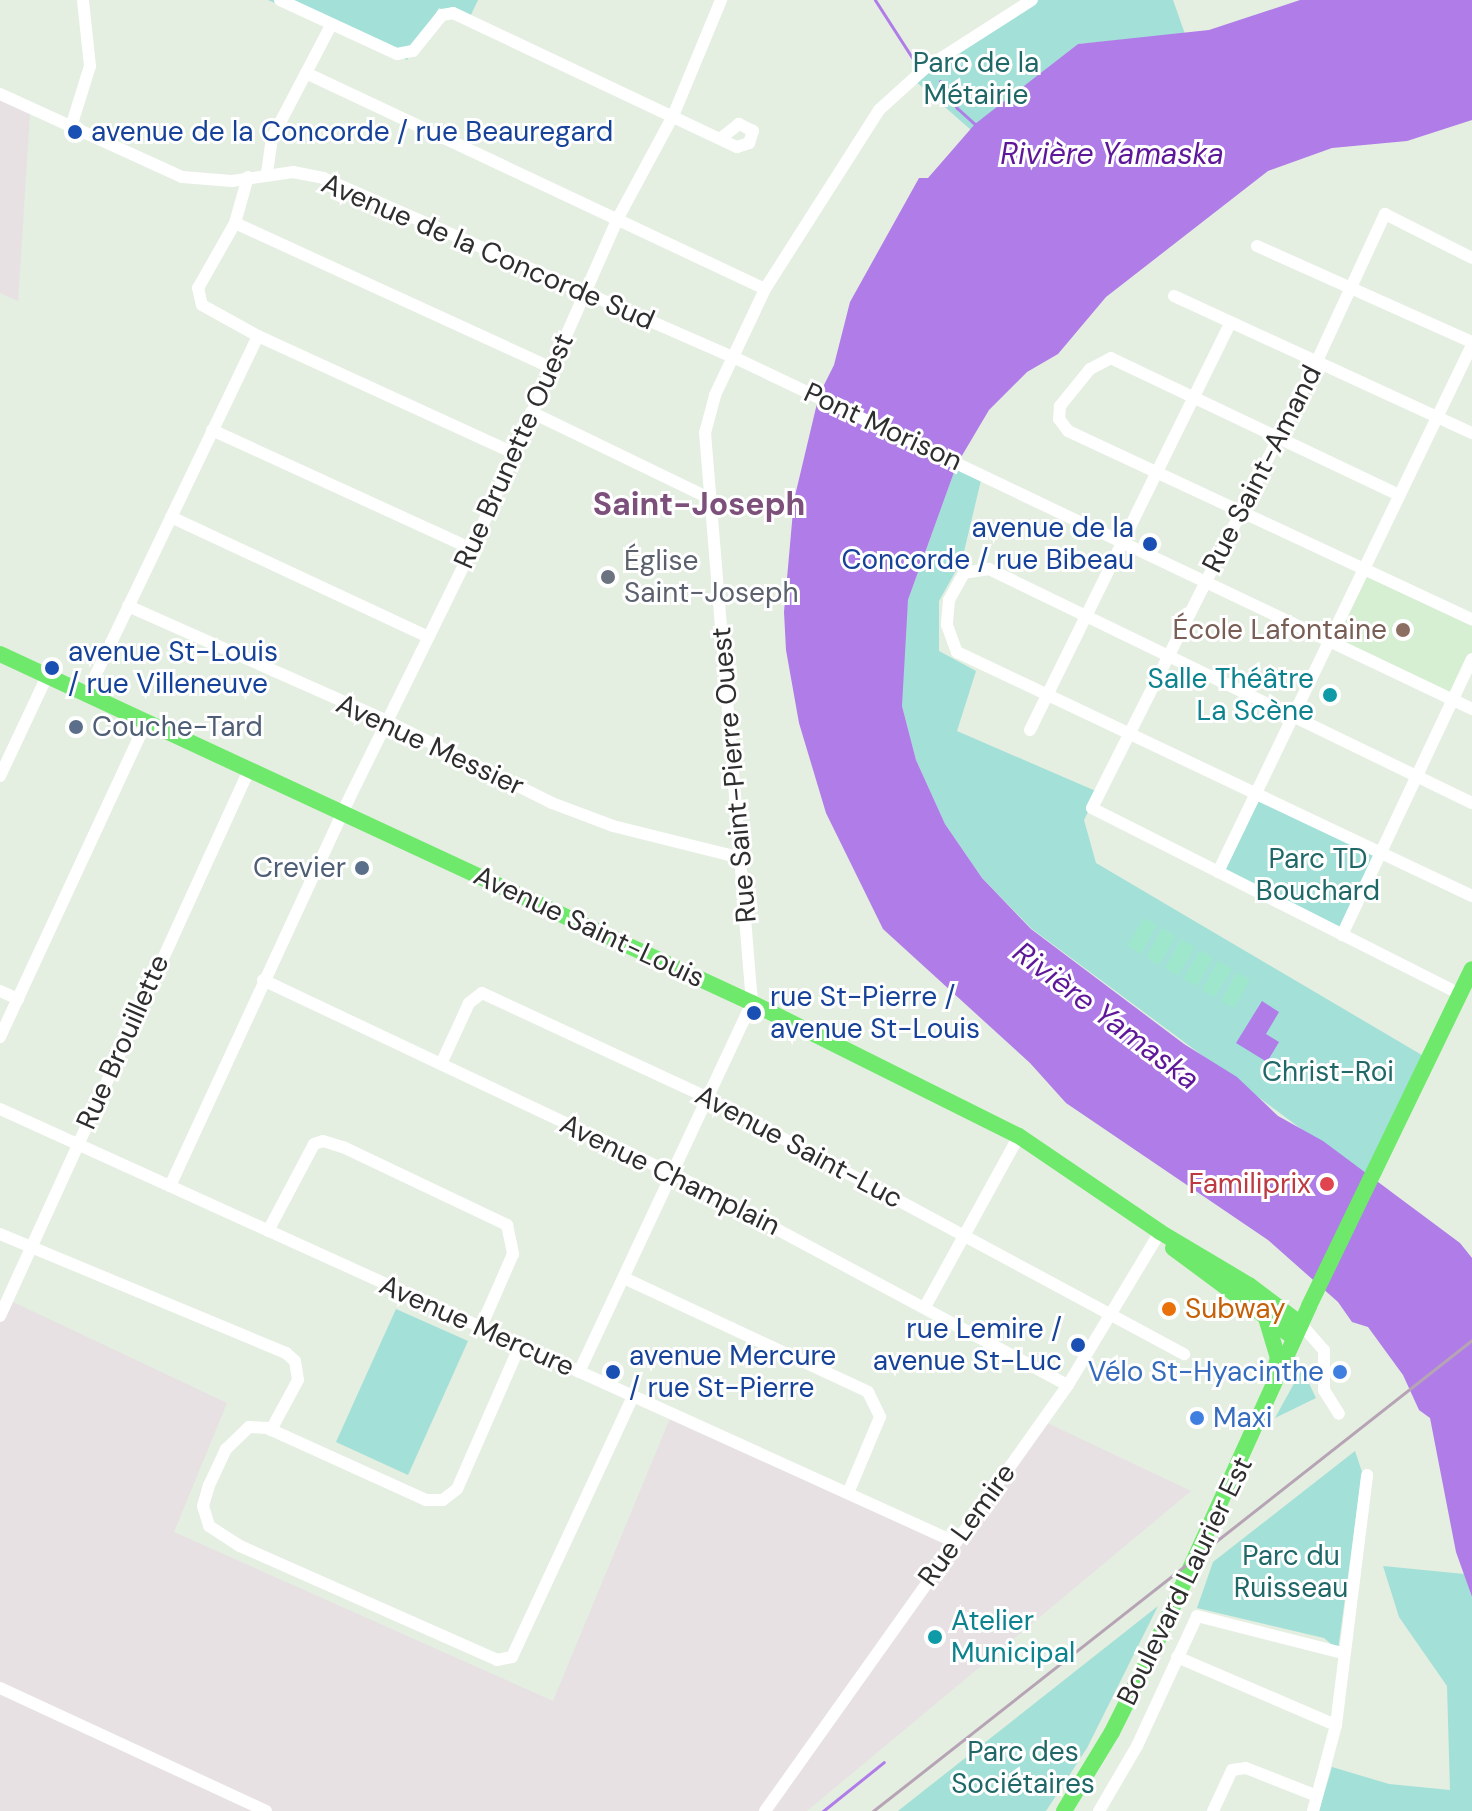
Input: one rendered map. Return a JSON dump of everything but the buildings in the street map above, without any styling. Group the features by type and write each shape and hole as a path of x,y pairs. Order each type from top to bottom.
{"main road":[{"name":"Avenue Saint-Louis","path":"0,654 752,1003 1019,1136 1160,1232 1249,1285 1298,1331"},
{"name":"Boulevard Laurier Est","path":"1064,1811 1112,1732 1254,1436 1298,1331 1466,996 1472,969"},
{"name":"Avenue Saint-Louis","path":"1160,1232 1167,1244 1261,1310 1298,1331"},
{"path":"1254,1436 1278,1358 1273,1330 1261,1310"}],"street":[{"path":"71,127 90,66 83,0"},
{"path":"280,0 397,54 413,51 442,15 453,13 720,139"},
{"name":"Rue Brunette Ouest","path":"170,1186 342,813 472,549 618,218 673,116 721,0"},
{"name":"Rue Saint-Pierre Ouest","path":"752,1003 705,433 731,356 765,289 879,110 924,69 1032,0"},
{"path":"267,173 272,138 331,25"},
{"path":"306,73 765,289"},
{"name":"Avenue de la Concorde Sud","path":"0,94 182,177 210,182 267,173 323,178 792,385"},
{"path":"248,177 235,223 198,288 202,305 258,336 514,453"},
{"name":"Rue Saint-Amand","path":"1218,872 1092,808 1317,361 1385,214 1472,258"},
{"path":"235,223 551,368"},
{"path":"1257,246 1472,343 1290,716 1218,872 1466,996"},
{"path":"1174,296 1472,433"},
{"path":"1030,730 1126,543 1230,323"},
{"path":"86,695 258,336"},
{"path":"1399,495 1111,358 1070,390 1059,419 1068,431 1472,619"},
{"name":"Pont Morison","path":"792,385 974,469 1472,709"},
{"path":"531,412 711,499"},
{"path":"212,430 472,549"},
{"path":"171,517 428,637"},
{"path":"1472,803 989,569 976,568 957,581 949,600 951,641 957,652 1472,896"},
{"name":"Avenue Messier","path":"128,606 387,721 552,803 613,826 741,858"},
{"path":"1342,935 1472,659"},
{"path":"0,776 47,676"},
{"path":"0,1037 146,722"},
{"name":"Rue Brouillette","path":"0,1316 249,770"},
{"name":"Avenue Champlain","path":"263,980 672,1173 926,1305 1068,1385"},
{"path":"0,991 18,999"},
{"name":"Avenue Saint-Luc","path":"441,1064 469,1003 482,993 706,1097 1184,1354"},
{"path":"579,1372 752,1003"},
{"name":"Avenue Mercure","path":"0,1109 955,1542"},
{"path":"926,1305 1019,1136"},
{"path":"268,1231 314,1144 343,1147 507,1225 513,1254 481,1327"},
{"name":"Rue Lemire","path":"765,1811 1068,1385 1160,1232"},
{"path":"0,1234 286,1353 295,1361 298,1380 271,1430"},
{"path":"624,1278 868,1392 880,1417 848,1493"},
{"name":"Avenue Saint-Louis","path":"1298,1331 1324,1350 1324,1390 1339,1414"},
{"path":"520,1345 457,1489 443,1500 426,1500 271,1430 249,1427 226,1449 209,1485 203,1506 209,1526 240,1546 497,1660 512,1657 633,1396"},
{"path":"1313,1811 1336,1725 1342,1653 1367,1475"},
{"path":"1099,1811 1137,1746 1197,1616 1342,1653"},
{"path":"1177,1657 1336,1725"},
{"path":"0,1688 266,1811"},
{"path":"1213,1811 1232,1770 1246,1768 1317,1796"}],"shaded area":[{"path":"0,100 30,114 18,301 0,293"},
{"name":"École Lafontaine","path":"1364,569 1472,619 1472,659 1453,700 1328,641"},
{"path":"11,1301 227,1403 174,1532 553,1701 671,1416 950,1542 1041,1420 1191,1491 807,1811 0,1811 0,1323"}],"green space":[{"path":"268,0 478,0 468,21 439,8 407,60"},
{"name":"Parc de la Métairie","path":"1033,0 1173,0 1185,34 1078,44 971,130 913,79"},
{"name":"Christ-Roi","path":"957,464 982,476 962,560 939,601 939,651 976,671 957,731 1098,792 1084,820 1096,863 1432,1061 1374,1183 1032,929 982,878 945,824 916,760 902,706 903,641 908,600"},
{"name":"Parc TD Bouchard","path":"1254,795 1383,856 1345,936 1214,875"},
{"path":"1144,918 1157,925 1141,954 1127,946"},
{"path":"1162,928 1176,936 1159,965 1146,957"},
{"path":"1181,939 1195,947 1178,976 1165,968"},
{"path":"1200,950 1213,958 1197,986 1183,979"},
{"path":"1218,961 1232,969 1215,997 1202,990"},
{"path":"1237,972 1250,980 1234,1008 1221,1001"},
{"path":"396,1309 468,1341 408,1475 336,1442"},
{"path":"1302,1369 1316,1398 1275,1418"},
{"name":"Parc du Ruisseau","path":"1355,1451 1362,1472 1338,1650 1324,1638 1197,1608 1213,1562"},
{"path":"1383,1566 1464,1574 1472,1597 1472,1811 1319,1811 1332,1767 1389,1784 1450,1790 1447,1686 1399,1617"},
{"name":"Parc des Sociétaires","path":"1158,1606 1087,1748 1046,1811 898,1811"}],"water":[{"name":"Rivière Yamaska","path":"1300,0 1472,0 1472,120 1407,141 1332,148 1268,171 1106,297 1058,354 1027,372 989,410 957,464 908,600 902,706 916,760 945,824 982,878 1031,929 1184,1044 1237,1077 1278,1116 1323,1141 1460,1243 1472,1258 1472,1597 1456,1552 1430,1418 1419,1410 1403,1375 1368,1327 1352,1322 1338,1302 1268,1240 1066,1103 1030,1063 883,929 826,813 799,723 786,650 784,612 794,500 819,395 834,365 850,302 919,178 928,178 975,124 1078,44 1209,30"},
{"path":"1262,1001 1279,1012 1266,1034 1279,1042 1267,1062 1236,1043"}],"waterway":[{"path":"875,0 915,62"},
{"path":"940,81 957,108 975,124"},
{"path":"823,1811 884,1762"}],"railway":[{"path":"873,1811 1472,1340"}],"place":[{"name":"avenue de la Concorde / rue Beauregard","path":"75,132"},
{"name":"avenue de la Concorde / rue Bibeau","path":"1150,544"},
{"name":"Église Saint-Joseph","path":"608,577"},
{"name":"École Lafontaine","path":"1403,630"},
{"name":"avenue St-Louis / rue Villeneuve","path":"52,668"},
{"name":"Salle Théâtre La Scène","path":"1330,695"},
{"name":"Couche-Tard","path":"76,727"},
{"name":"Crevier","path":"362,868"},
{"name":"rue St-Pierre / avenue St-Louis","path":"754,1013"},
{"name":"Familiprix","path":"1327,1184"},
{"name":"Subway","path":"1169,1309"},
{"name":"rue Lemire / avenue St-Luc","path":"1078,1345"},
{"name":"avenue Mercure / rue St-Pierre","path":"613,1372"},
{"name":"Vélo St-Hyacinthe","path":"1340,1372"},
{"name":"Maxi","path":"1197,1418"},
{"name":"Atelier Municipal","path":"935,1637"}],"district":[{"name":"Saint-Joseph","path":"699,504"}]}
